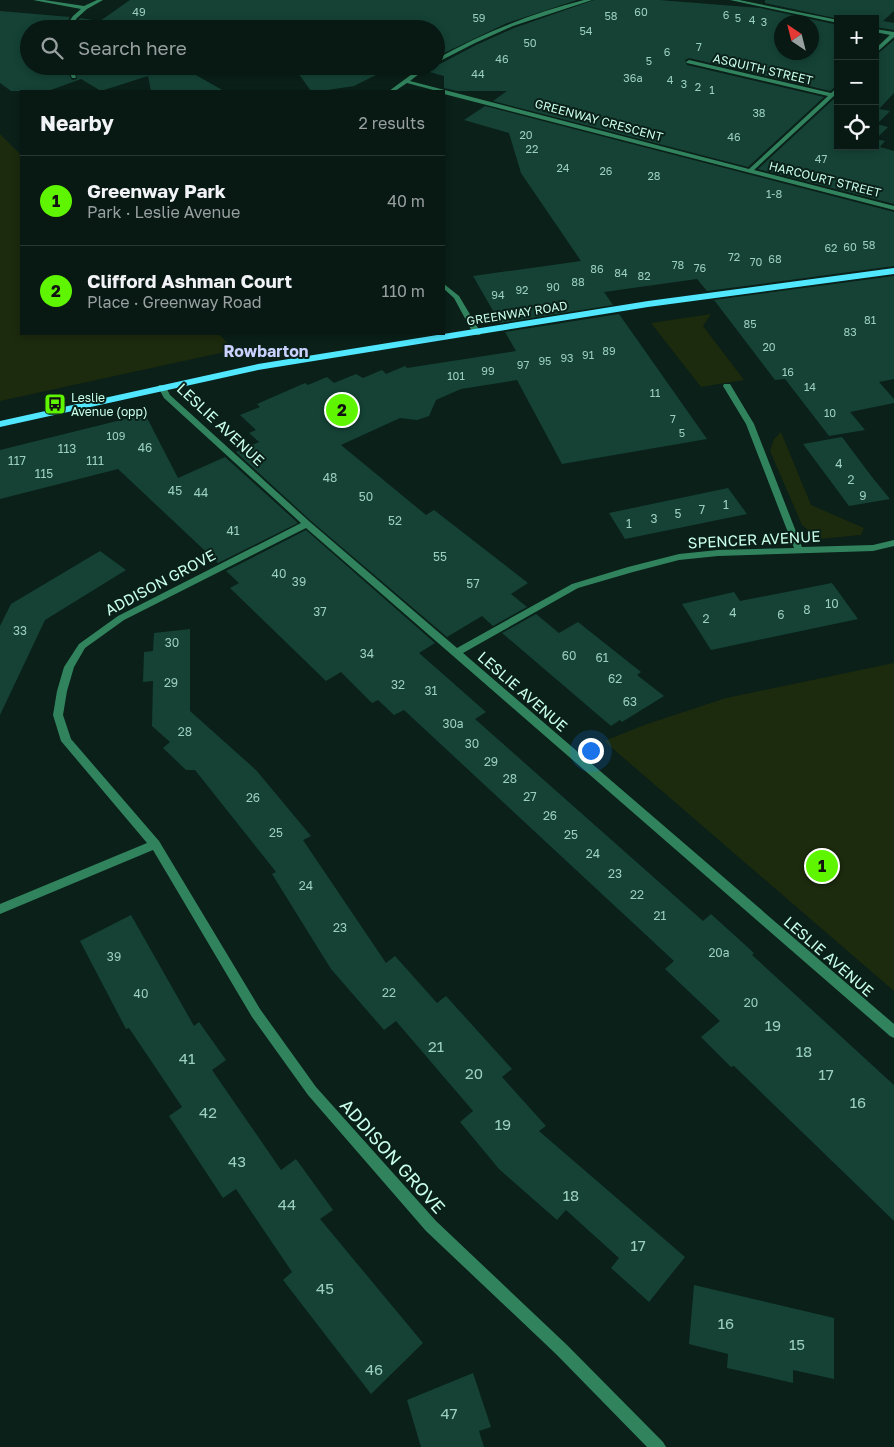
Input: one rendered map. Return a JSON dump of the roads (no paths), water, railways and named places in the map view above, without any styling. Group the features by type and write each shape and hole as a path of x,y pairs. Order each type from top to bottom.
{"main road":[{"name":"GREENWAY ROAD","path":"0,424 258,367 648,304 843,276 894,271"}],"street":[{"path":"36,0 85,8"},
{"path":"72,20 85,8 101,0"},
{"path":"445,56 499,29 535,15 590,0"},
{"path":"732,0 834,21"},
{"path":"879,31 894,34"},
{"path":"879,48 894,34"},
{"name":"ASQUITH STREET","path":"689,62 832,95"},
{"path":"393,90 415,75"},
{"name":"GREENWAY CRESCENT","path":"405,82 439,90"},
{"name":"GREENWAY CRESCENT","path":"445,92 750,171"},
{"path":"750,171 832,95"},
{"name":"HARCOURT STREET","path":"750,171 894,208"},
{"path":"445,287 457,297 477,333"},
{"path":"726,386 750,424 799,550"},
{"name":"LESLIE AVENUE","path":"162,387 174,403 307,524 894,1032"},
{"name":"ADDISON GROVE","path":"307,524 121,618 82,646 69,667 62,691 58,716 66,740 155,844 256,1013 312,1091 431,1226 562,1350 658,1447"},
{"name":"SPENCER AVENUE","path":"456,653 575,586 605,576 679,558 718,553 873,548 894,543"},
{"path":"0,909 155,844"}],"place":[{"name":"Leslie Avenue (opp)","path":"55,404"},
{"name":"Clifford Ashman Court","path":"342,410"},
{"name":"Greenway Park","path":"822,866"}],"district":[{"name":"Rowbarton","path":"266,351"}]}
